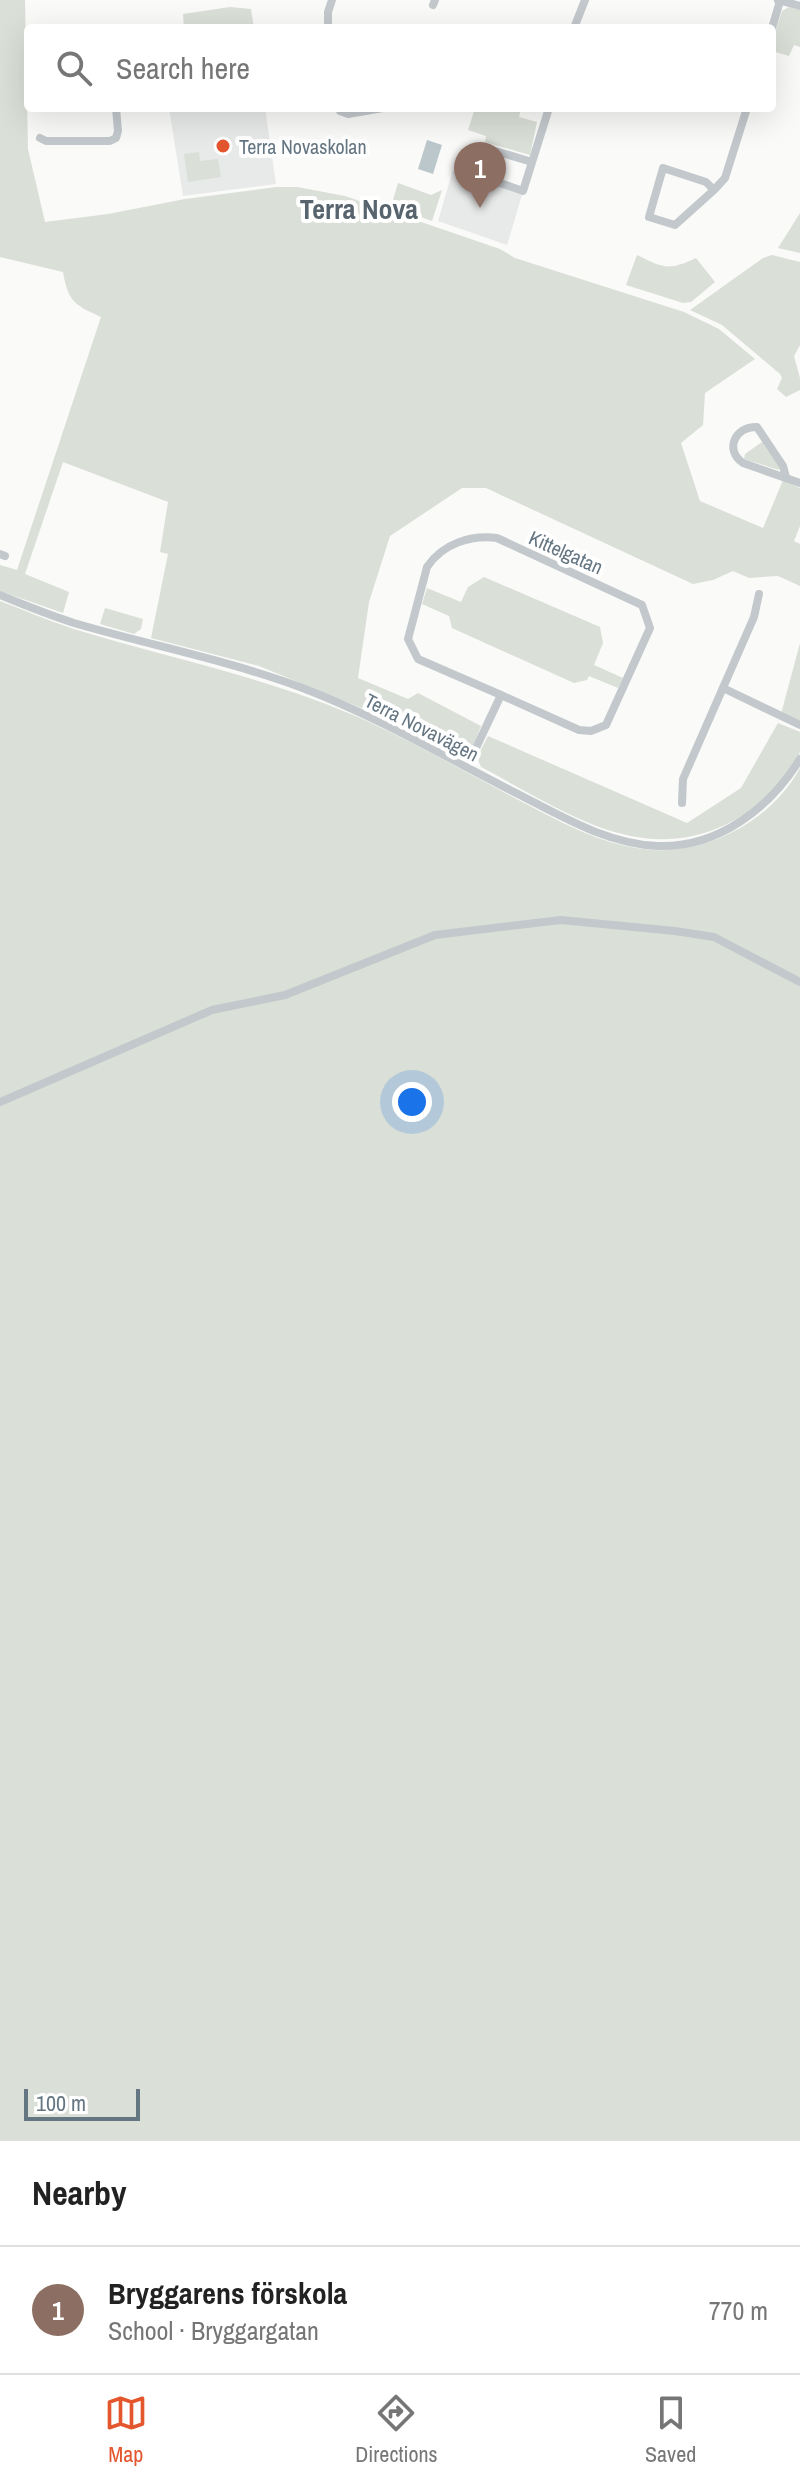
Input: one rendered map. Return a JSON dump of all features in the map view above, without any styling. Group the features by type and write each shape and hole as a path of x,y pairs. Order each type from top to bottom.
{"street":[{"path":"328,24 332,0"},
{"path":"576,24 585,0"},
{"path":"773,24 779,0 800,6"},
{"path":"40,138 46,141 110,141 116,138 118,131 116,112"},
{"path":"532,162 482,147 474,174 523,191 548,112"},
{"path":"714,190 706,182 663,168 649,217 675,225 714,190 725,178 746,112"},
{"path":"786,477 783,466 757,427 746,427 736,435 733,451 736,458 800,483"},
{"name":"Kittelgatan","path":"482,536 497,538 642,605 649,621 648,636 606,725 591,731 579,730 501,695 418,659 408,639 427,567 460,541 482,536"},
{"path":"682,803 683,779 754,617 759,594"},
{"name":"Terra Novavägen","path":"0,595 72,622 256,672 301,688 370,717 608,837 660,846 700,840 749,817 784,783 800,759"},
{"path":"723,688 800,725"},
{"path":"467,767 501,695"},
{"path":"0,1102 212,1010 285,995 435,935 561,920 675,931 714,937 800,982"}],"shaded area":[{"path":"0,0 25,0 24,112 27,112 28,149 45,222 185,199 297,187 345,196 500,249 515,258 684,312 719,329 755,359 705,393 703,425 681,443 700,501 763,528 783,480 800,488 800,526 794,541 800,544 800,586 778,576 749,578 733,571 693,584 486,488 462,488 390,536 369,602 358,678 408,699 418,693 481,726 471,751 465,757 457,757 361,708 259,666 151,638 168,554 160,552 168,502 63,462 25,574 69,592 63,613 0,591 0,565 17,570 101,317 74,301 67,290 63,272 0,257"},
{"path":"230,7 251,9 253,24 184,24 183,14"},
{"path":"789,7 800,10 800,47 794,45 789,56 776,52 776,30 782,11"},
{"name":"Terra Novaskolan","path":"170,112 266,112 276,184 183,196"},
{"path":"474,112 520,112 519,117 537,122 530,155 485,142 486,136 468,130"},
{"path":"427,140 442,145 433,174 418,169"},
{"path":"199,152 200,161 218,159 221,177 188,182 184,154"},
{"path":"453,170 522,195 507,245 438,221"},
{"path":"398,183 431,195 442,190 432,221 391,207"},
{"path":"800,213 800,253 778,248"},
{"path":"637,255 666,266 696,258 715,282 691,302 683,303 626,285"},
{"path":"772,255 800,262 800,345 794,356 800,390 786,397 777,389 782,378 780,374 722,325 690,310 763,258"},
{"path":"762,442 779,470 744,459 745,454"},
{"path":"484,577 600,627 603,643 594,665 623,678 618,688 589,676 587,680 574,683 452,628 449,616 422,604 427,588 461,602 468,587"},
{"path":"0,601 74,629 260,682 333,707 409,742 560,821 621,845 654,850 676,849 719,839 757,817 774,802 800,768 800,2141 0,2141"},
{"path":"105,608 143,619 141,629 134,634 100,624"},
{"path":"800,643 800,722 781,714"},
{"path":"778,723 800,732 800,751 782,783 754,808 717,828 682,838 648,838 614,832 581,820 481,767 477,757 488,736 687,823 741,788"}],"place":[{"name":"Terra Novaskolan","path":"223,146"},
{"name":"Bryggarens förskola","path":"480,208"}],"district":[{"name":"Terra Nova","path":"359,209"}]}
